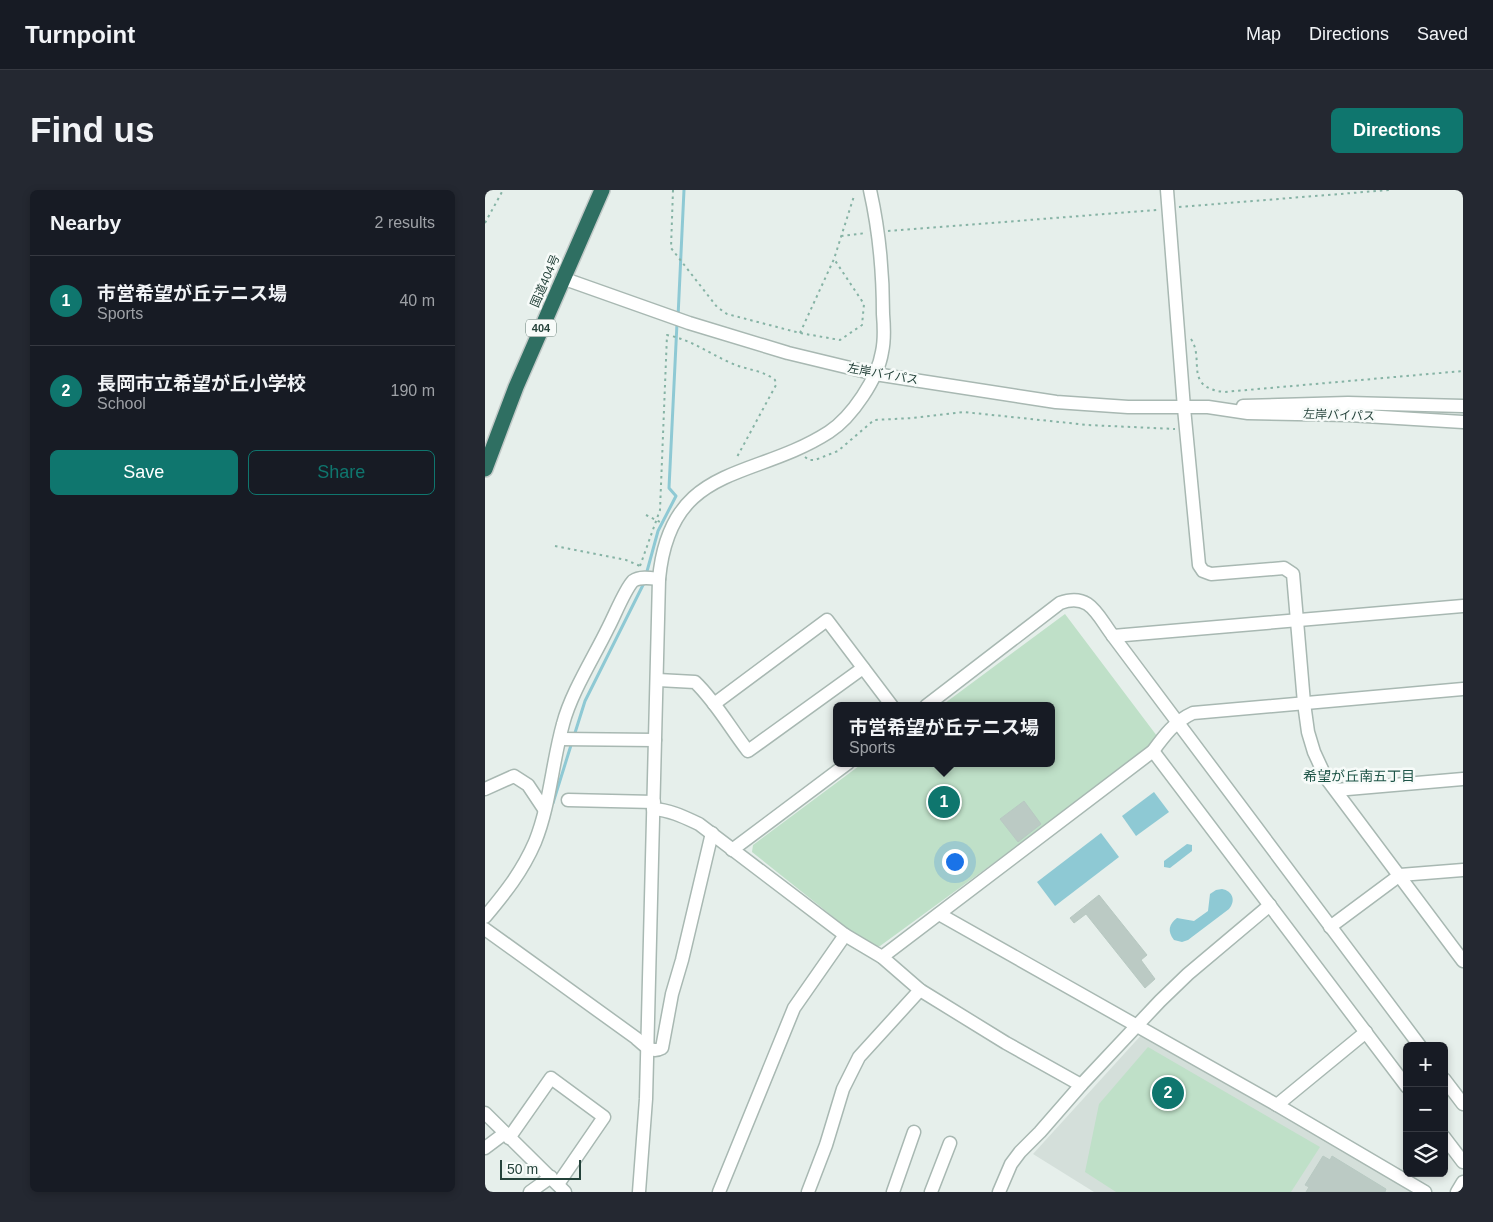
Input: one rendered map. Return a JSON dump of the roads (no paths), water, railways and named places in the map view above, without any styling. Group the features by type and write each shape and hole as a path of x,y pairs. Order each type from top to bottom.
{"highway":[{"name":"国道404号","path":"485,469 516,388 562,278 602,190"}],"street":[{"path":"639,1192 646,1098 659,579 662,551 671,528 692,498 703,489 739,471 796,450 830,432 843,421 875,374 883,350 883,289 870,190"},
{"path":"1167,190 1184,408 1199,565 1203,571 1211,574 1284,568 1293,574 1304,704 1308,732 1314,752 1326,778 1462,957"},
{"name":"左岸バイパス","path":"562,278 689,323 788,353 875,374 1055,402 1128,407 1184,408 1315,403 1463,406"},
{"name":"左岸バイパス","path":"1216,408 1248,413 1349,415 1463,422"},
{"path":"485,465 493,446"},
{"path":"485,476 493,446"},
{"path":"485,918 515,881 526,862 535,840 545,809 563,722 574,695 630,586 640,572 659,579"},
{"path":"931,702 1054,608 1067,601 1085,601 1091,606 1417,1042"},
{"path":"1113,636 1463,606"},
{"path":"714,704 827,620 890,702"},
{"path":"657,680 695,682 749,751 863,668"},
{"path":"883,957 1153,751 1163,736 1177,722 1193,713 1463,689"},
{"path":"560,739 655,740"},
{"path":"1153,751 1403,1082"},
{"path":"732,850 843,767"},
{"path":"485,789 514,776 528,785 545,809"},
{"path":"1336,790 1463,779"},
{"path":"569,800 654,805 699,824 845,935 883,957 920,990 989,1033 1081,1085"},
{"path":"485,929 636,1038 646,1048 659,1050 662,1048 672,994 682,960 712,833"},
{"path":"1330,927 1400,875 1463,870"},
{"path":"999,1192 1011,1164 1020,1152 1081,1085 1188,974 1270,904"},
{"path":"939,914 1277,1105 1425,1192"},
{"path":"719,1192 794,1008 845,935"},
{"path":"808,1192 826,1146 843,1089 859,1057 920,990"},
{"path":"1277,1105 1366,1032"},
{"path":"485,1148 507,1135 551,1078 604,1117 558,1185 530,1192"},
{"path":"1448,1084 1463,1104"},
{"path":"485,1113 558,1185"},
{"path":"893,1192 914,1132"},
{"path":"1448,1142 1463,1162"},
{"path":"931,1192 950,1143"},
{"path":"1457,1192 1463,1182"}],"water":[{"path":"1154,792 1169,812 1136,836 1122,816"},
{"path":"1101,833 1119,857 1055,906 1037,882"},
{"path":"1187,844 1192,845 1192,851 1170,868 1164,867 1164,861"},
{"path":"1222,889 1231,894 1233,900 1229,909 1188,940 1182,942 1174,940 1170,931 1174,920 1177,918 1194,921 1208,911 1210,894"}],"waterway":[{"path":"678,317 684,190"},
{"path":"646,575 658,531 676,496 669,488 677,323"},
{"path":"574,736 585,701 645,581"},
{"path":"553,803 572,742"}],"place":[{"name":"市営希望が丘テニス場","path":"944,802"},
{"name":"長岡市立希望が丘小学校","path":"1168,1093"}],"district":[{"name":"希望が丘南五丁目","path":"1359,776"}]}
